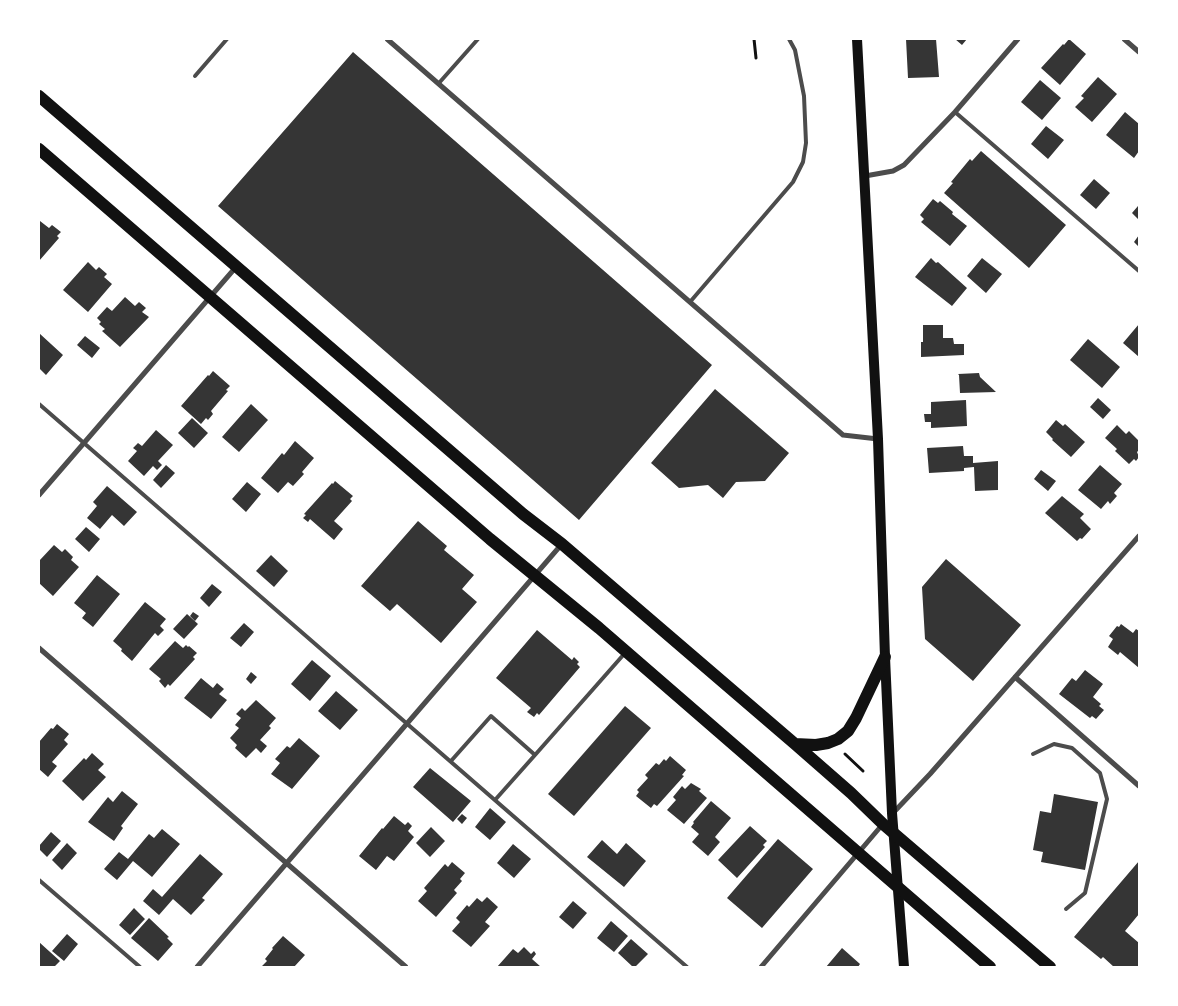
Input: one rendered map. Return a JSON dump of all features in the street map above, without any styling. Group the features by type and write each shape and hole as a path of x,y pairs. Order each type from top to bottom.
{"main road":[{"path":"857,39 878,439 892,813 904,967"},
{"path":"39,96 515,508 562,544 795,744 894,834 1050,967"},
{"path":"39,149 490,539 536,575 626,652 990,967"},
{"path":"795,744 816,746 838,739 848,731 885,657"}],"street":[{"path":"387,39 843,435 878,439"},
{"path":"865,176 893,171 904,165 955,112 1018,39"},
{"path":"1124,39 1139,52"},
{"path":"39,495 82,443 237,267"},
{"path":"761,967 892,813 930,774 1139,536"},
{"path":"198,967 562,544"},
{"path":"39,648 406,967"},
{"path":"1015,677 1139,786"}],"lane":[{"path":"195,76 226,39"},
{"path":"439,83 478,39"},
{"path":"690,302 793,182 803,162 806,143 804,96 795,50 789,39"},
{"path":"955,112 1139,271"},
{"path":"39,404 687,967"},
{"path":"495,800 626,652"},
{"path":"451,761 491,716 535,755"},
{"path":"1033,754 1054,744 1072,748 1100,773 1107,799 1085,893 1066,909"},
{"path":"39,880 140,967"}],"path":[{"path":"754,39 756,58"},
{"path":"844,754 863,771"},
{"path":"854,769 855,763"}],"building":[{"path":"906,39 936,39 939,77 908,78"},
{"path":"955,39 967,39 962,45"},
{"path":"1069,39 1086,54 1060,85 1041,68"},
{"path":"353,52 712,365 579,520 218,206"},
{"path":"1098,77 1117,94 1092,122 1075,107 1084,98 1081,96"},
{"path":"1040,80 1061,98 1042,120 1021,102"},
{"path":"1125,112 1139,124 1139,151 1134,158 1106,135"},
{"path":"1046,126 1064,140 1048,159 1031,144"},
{"path":"981,151 1066,225 1029,268 944,193 970,159 972,161"},
{"path":"1094,179 1110,193 1096,209 1080,195"},
{"path":"933,199 938,203 940,201 967,226 950,246 921,222 924,219 920,215"},
{"path":"1139,207 1139,220 1132,213"},
{"path":"40,221 49,228 52,225 61,232 57,236 59,238 39,261 39,223"},
{"path":"1139,235 1139,247 1134,242"},
{"path":"931,258 967,288 952,306 915,277"},
{"path":"982,258 1002,274 986,293 967,276"},
{"path":"88,262 96,270 99,267 107,274 104,277 112,284 88,312 63,290"},
{"path":"125,297 135,306 139,302 146,308 142,312 149,317 120,347 102,331 105,329 99,324 101,322 97,318 107,307 112,311"},
{"path":"1139,324 1139,357 1123,343"},
{"path":"923,325 943,325 943,338 953,338 954,344 964,344 964,355 921,357"},
{"path":"39,333 63,355 46,375 39,368"},
{"path":"85,336 100,348 92,358 77,345"},
{"path":"1088,339 1120,367 1102,388 1070,360"},
{"path":"213,371 230,386 211,411 213,414 201,424 181,406"},
{"path":"979,373 980,377 996,392 960,393 958,374"},
{"path":"715,389 789,453 765,481 736,482 723,498 708,485 679,488 651,463"},
{"path":"1098,398 1111,410 1103,419 1090,407"},
{"path":"966,400 967,426 931,428 931,422 925,422 924,414 931,414 931,402"},
{"path":"251,404 268,420 239,452 222,437"},
{"path":"192,418 208,433 194,448 178,433"},
{"path":"1056,420 1063,426 1065,424 1085,442 1071,457 1046,432"},
{"path":"1117,425 1126,434 1129,431 1139,441 1139,450 1137,452 1139,457 1136,461 1134,459 1129,464 1105,438"},
{"path":"156,430 173,445 158,461 162,465 157,470 153,466 144,476 128,461 137,451 133,448 138,443 142,446"},
{"path":"295,441 314,458 302,472 304,474 293,486 288,482 278,493 261,478"},
{"path":"963,446 964,456 973,456 973,463 998,461 998,490 975,491 974,467 964,468 964,471 929,473 927,448"},
{"path":"166,465 175,473 161,488 153,480"},
{"path":"1100,465 1122,484 1114,493 1117,496 1110,504 1108,501 1101,509 1078,490"},
{"path":"1041,470 1056,481 1048,491 1034,479"},
{"path":"335,481 353,496 350,499 352,501 334,521 343,529 334,540 310,519 308,522 303,518 306,515 304,514"},
{"path":"247,482 261,494 246,512 232,499"},
{"path":"107,486 137,512 124,526 112,515 100,529 87,518 97,506 93,502"},
{"path":"1062,496 1084,514 1080,518 1091,529 1082,539 1080,538 1077,541 1045,513"},
{"path":"418,521 447,546 444,550 474,575 462,589 477,602 441,643 397,604 390,611 361,586"},
{"path":"86,527 100,539 89,552 75,539"},
{"path":"54,545 62,552 65,549 73,557 71,560 79,567 53,596 39,583 39,561"},
{"path":"271,555 288,571 274,587 256,571"},
{"path":"946,559 1021,625 973,681 925,639 922,587"},
{"path":"97,575 120,594 93,627 82,618 86,613 74,603"},
{"path":"212,584 222,592 209,607 200,598"},
{"path":"145,602 166,619 160,626 164,630 158,636 155,633 132,661 113,641"},
{"path":"193,612 199,616 195,621 190,616"},
{"path":"187,614 198,624 184,639 173,629"},
{"path":"244,623 254,632 241,647 230,638"},
{"path":"1121,624 1133,633 1136,629 1139,631 1139,668 1120,652 1118,655 1108,647 1113,639 1109,636"},
{"path":"537,630 572,660 574,657 579,662 577,664 580,667 539,715 537,713 534,717 527,712 531,708 496,678"},
{"path":"175,641 183,648 186,645 189,646 197,653 193,657 195,659 170,686 168,684 165,688 159,681 161,679 149,669"},
{"path":"312,660 331,676 310,701 291,684"},
{"path":"1085,670 1103,684 1093,697 1101,704 1099,706 1104,710 1096,719 1092,716 1090,718 1059,694 1072,678 1076,681"},
{"path":"251,672 257,677 251,684 246,679"},
{"path":"201,678 213,688 217,683 224,689 219,694 227,700 211,719 184,698"},
{"path":"336,691 358,710 340,730 318,711"},
{"path":"256,700 276,718 269,726 271,728 260,740 267,746 261,753 256,748 246,758 235,748 237,745 230,738 239,728 235,725 241,718 236,714 242,708 245,711"},
{"path":"625,706 651,728 574,816 548,794"},
{"path":"57,724 69,734 64,740 68,744 52,762 57,766 48,777 39,769 39,742"},
{"path":"299,738 320,756 292,789 271,774 280,763 275,759 287,746 290,748"},
{"path":"92,753 104,764 98,770 106,777 83,801 62,781 84,758 86,760"},
{"path":"670,756 686,770 682,775 684,776 657,806 654,804 651,808 636,796 639,792 637,790 648,778 645,775 656,763 659,765"},
{"path":"430,768 471,801 453,822 413,787"},
{"path":"691,783 701,789 699,791 707,798 684,824 667,810 676,800 673,797 682,786 685,789"},
{"path":"122,791 138,804 121,826 123,828 114,841 88,822 108,797 113,802"},
{"path":"1054,794 1098,802 1085,870 1041,862 1043,852 1033,850 1040,811 1051,813"},
{"path":"711,801 731,818 715,837 720,842 708,856 692,842 699,834 691,827"},
{"path":"490,808 506,822 490,840 475,827"},
{"path":"462,814 467,818 462,824 457,819"},
{"path":"394,816 405,825 408,822 412,826 408,831 414,837 394,861 387,856 376,870 359,856"},
{"path":"750,826 767,841 763,845 765,847 737,878 718,860"},
{"path":"431,827 445,841 430,857 416,843"},
{"path":"162,829 180,844 152,877 133,861 117,880 104,869 119,852 128,859 149,834 154,838"},
{"path":"51,832 61,841 47,857 39,849 39,846"},
{"path":"778,839 813,869 762,928 727,898"},
{"path":"602,840 617,854 626,843 646,861 624,887 587,857"},
{"path":"67,843 77,853 62,870 52,860"},
{"path":"513,844 531,859 514,878 497,863"},
{"path":"200,854 223,874 202,898 205,900 191,915 173,899 159,915 143,901 153,889 162,897"},
{"path":"1139,861 1139,914 1125,931 1139,943 1139,967 1114,967 1074,937"},
{"path":"452,862 465,873 460,879 462,881 454,890 457,893 436,917 418,901 427,891 424,888 445,864 448,867"},
{"path":"487,897 498,907 485,922 490,926 471,947 452,931 460,922 456,918 467,905 469,907 477,898 482,902"},
{"path":"573,901 587,913 573,929 559,917"},
{"path":"134,908 145,919 130,935 119,925"},
{"path":"149,918 169,937 167,938 173,944 158,961 131,938"},
{"path":"611,921 628,936 614,952 597,938"},
{"path":"67,934 78,944 64,961 52,951"},
{"path":"283,936 305,955 294,967 261,967 267,961 265,959 272,948"},
{"path":"631,939 648,954 635,967 618,953"},
{"path":"39,942 60,961 54,967 39,967"},
{"path":"524,947 531,954 534,951 536,954 532,959 541,967 497,967 513,949 518,953"},
{"path":"842,948 860,964 858,967 826,967"}]}
